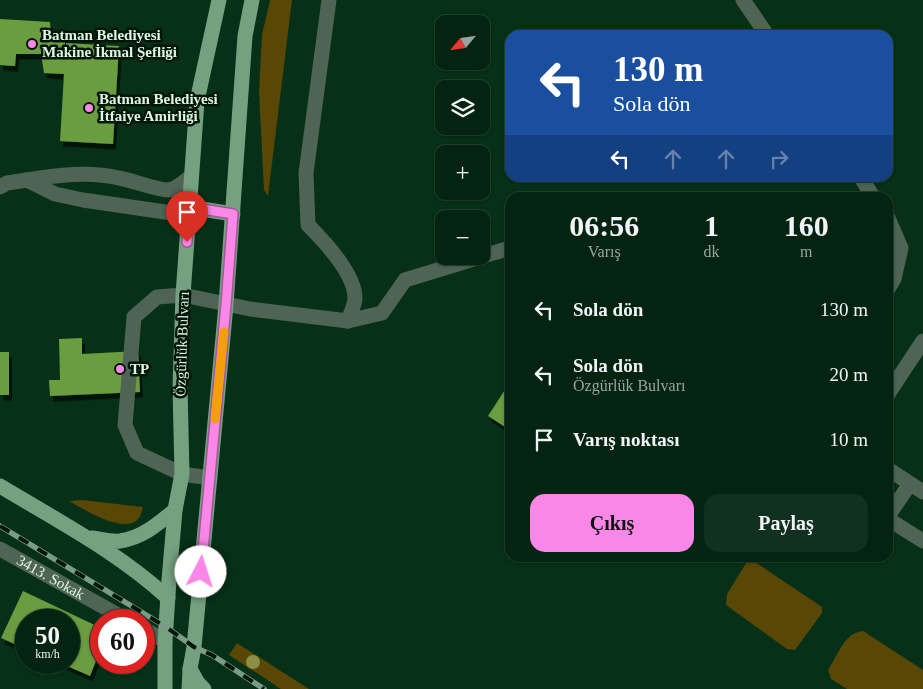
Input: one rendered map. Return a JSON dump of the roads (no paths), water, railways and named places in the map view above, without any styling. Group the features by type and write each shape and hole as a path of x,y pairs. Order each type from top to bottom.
{"main road":[{"name":"Özgürlük Bulvarı","path":"165,689 165,641 168,598 175,510 182,474 180,387 191,176 197,101 219,0"},
{"path":"189,689 226,305 245,36 252,0"},
{"path":"189,207 233,214"},
{"path":"0,486 119,557 146,577 168,598"},
{"path":"86,537 118,541 131,538 149,531 175,510"},
{"path":"190,669 204,689"}],"street":[{"path":"329,0 306,174 308,225 323,240 350,277 355,298 348,321"},
{"path":"743,0 763,30"},
{"path":"0,187 6,183 56,175 79,174 118,177 168,190 180,185 191,176"},
{"path":"27,180 55,194 172,213 188,225"},
{"path":"893,230 901,248 893,281"},
{"path":"210,478 182,474 137,453 125,425 134,317 158,298 184,295 226,305 348,321 382,313 405,280 505,250"},
{"path":"893,386 923,341"},
{"path":"893,472 923,492"},
{"path":"893,510 910,484"},
{"path":"893,520 923,541"},
{"name":"3413. Sokak","path":"0,549 107,609"},
{"path":"155,635 165,641"}],"railway":[{"path":"0,526 166,627 194,647 212,655 264,689"}],"place":[{"name":"Batman Belediyesi Makine İkmal Şefliği","path":"32,44"},
{"name":"Batman Belediyesi İtfaiye Amirliği","path":"89,108"},
{"name":"TP","path":"120,369"}]}
